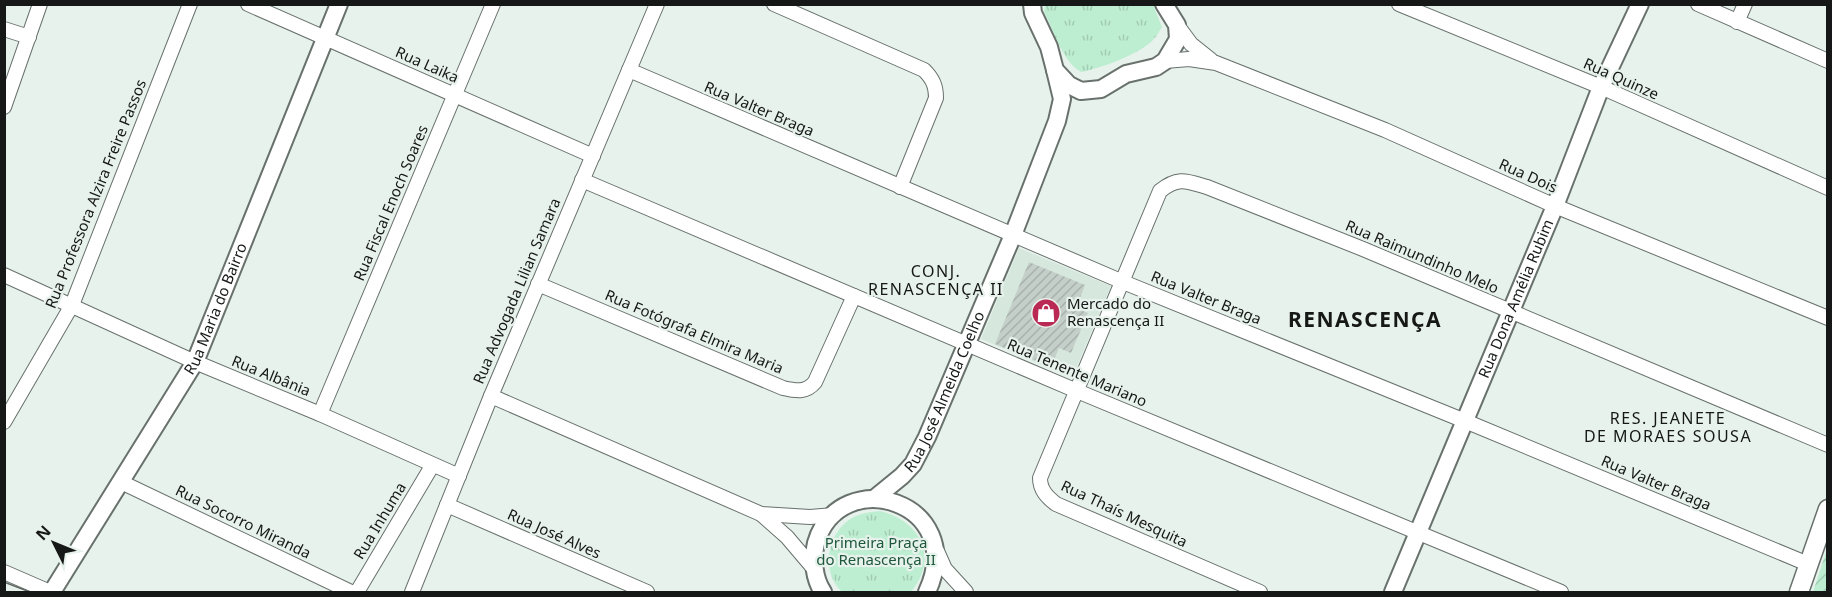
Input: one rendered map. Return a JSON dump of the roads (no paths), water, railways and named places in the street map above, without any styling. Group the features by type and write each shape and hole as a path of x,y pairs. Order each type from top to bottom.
{"main road":[{"path":"1799,592 1827,509"}],"street":[{"path":"4,107 40,4"},
{"name":"Rua Professora Alzira Freire Passos","path":"4,422 72,305 190,4"},
{"name":"Rua Laika","path":"248,4 592,156"},
{"name":"Rua Maria do Bairro","path":"51,592 195,362 339,4"},
{"name":"Rua Fiscal Enoch Soares","path":"320,414 492,4"},
{"name":"Rua Advogada Lilian Samara","path":"412,592 491,396 657,4"},
{"path":"774,4 924,70 929,75 936,89 936,98 900,188"},
{"path":"1164,4 1191,44 1215,63"},
{"name":"Rua Quinze","path":"1399,4 1601,87 1827,188"},
{"name":"Rua Dona Amélia Rubim","path":"1393,592 1555,206 1601,87 1640,4"},
{"path":"1698,4 1827,61"},
{"path":"1737,22 1745,4"},
{"name":"Rua José Almeida Coelho","path":"875,498 913,464 927,437 1013,236 1056,121 1062,99 1049,47 1031,7"},
{"path":"1166,62 1178,39 1177,25"},
{"path":"4,29 29,37"},
{"path":"1055,70 1069,85 1081,91 1101,88 1126,74 1156,67 1166,62 1189,59 1215,63"},
{"name":"Rua Dois","path":"1215,63 1385,130 1555,206 1827,318"},
{"name":"Rua Valter Braga","path":"628,70 1013,236 1808,564"},
{"name":"Rua Tenente Mariano","path":"582,180 1077,391 1561,592"},
{"name":"Rua Raimundinho Melo","path":"1077,391 1160,190 1169,183 1185,180 1341,240 1827,445"},
{"name":"Rua Albânia","path":"4,275 195,362 320,414 432,466 459,476"},
{"name":"Rua Fotógrafa Elmira Maria","path":"538,284 783,388 800,392 813,386 820,374 854,296"},
{"name":"Rua Thaís Mesquita","path":"1077,391 1041,478 1040,484 1046,495 1062,507 1260,592"},
{"path":"491,396 761,514 788,537 815,570"},
{"name":"Rua Inhuma","path":"357,592 432,466"},
{"name":"Rua Socorro Miranda","path":"121,482 351,592"},
{"path":"823,592 818,585 815,570 814,550 818,537 834,515 849,505 875,498 899,504 914,512 925,524 945,569 966,592"},
{"name":"Rua José Alves","path":"447,505 647,592"},
{"path":"761,514 810,517 834,515"},
{"path":"927,592 934,577 936,558 933,539"},
{"path":"4,572 51,592"}],"tram line":[{"path":"4,582 30,592"}],"place":[{"name":"Mercado do Renascença II","path":"1046,313"}],"district":[{"name":"CONJ. RENASCENÇA II","path":"936,280"},
{"name":"RENASCENÇA","path":"1365,320"},
{"name":"RES. JEANETE DE MORAES SOUSA","path":"1668,427"}],"park label":[{"name":"Primeira Praça do Renascença II","path":"876,552"}]}
